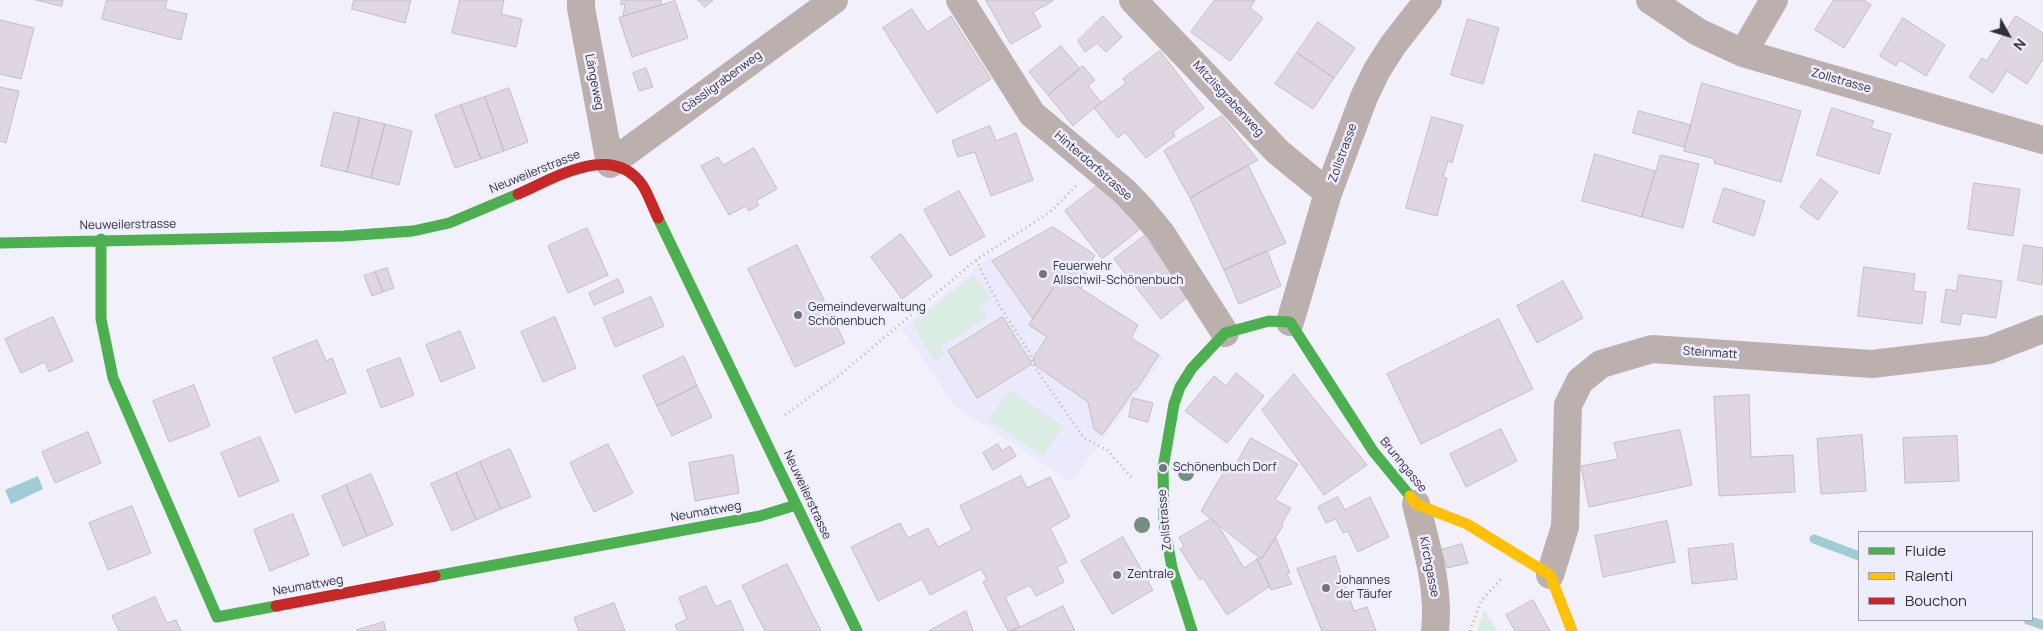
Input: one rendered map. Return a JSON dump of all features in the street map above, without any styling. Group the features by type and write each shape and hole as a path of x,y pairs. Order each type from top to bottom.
{"street":[{"name":"Längeweg","path":"581,0 580,8 610,164"},
{"name":"Gässligrabenweg","path":"610,164 834,0"},
{"name":"Hinterdorfstrasse","path":"960,0 1032,114 1097,167 1143,211 1161,233 1225,333"},
{"name":"Mitzlisgrabenweg","path":"1133,0 1278,152 1328,193"},
{"name":"Zollstrasse","path":"1290,322 1328,193 1364,97 1377,70 1393,45 1428,0"},
{"name":"Zollstrasse","path":"1650,0 1698,32 1743,53 2043,140"},
{"path":"1743,53 1774,0"},
{"name":"Neuweilerstrasse","path":"0,243 101,239 344,236 413,231 449,223 586,165 610,164 629,171 643,186 857,631"},
{"name":"Neumattweg","path":"101,239 101,319 113,378 217,617 760,516 796,505"},
{"path":"1225,333 1269,321 1290,322"},
{"name":"Brunngasse","path":"1290,322 1373,451 1416,504 1467,524 1550,575"},
{"name":"Steinmatt","path":"1550,575 1566,527 1568,405 1580,380 1600,364 1652,349 1872,364 1988,350 2043,329"},
{"name":"Zollstrasse","path":"1192,631 1166,546 1162,491 1163,468 1174,404 1180,387 1192,368 1225,333"},
{"name":"Kirchgasse","path":"1416,504 1434,581 1437,607 1435,631"},
{"path":"1550,575 1572,631"}],"path":[{"path":"762,432 840,374 976,260 1050,212 1083,180"},
{"path":"976,260 999,305 1030,352 1034,366 1084,438 1107,450 1131,477 1139,477"},
{"path":"1470,631 1481,601 1522,557"}],"shaded area":[{"path":"990,257 1033,318 1061,276 1138,325 1131,338 1164,357 1071,482 953,404 902,329"},
{"path":"973,276 991,298 980,307 987,317 940,347 945,355 935,361 912,323"},
{"path":"1009,390 1063,426 1043,456 989,420"},
{"path":"38,476 43,489 11,504 5,490"},
{"path":"1484,610 1498,631 1477,631"}],"building":[{"path":"36,0 63,0 62,6"},
{"path":"107,0 167,0 165,9 187,14 181,40 102,19"},
{"path":"354,0 411,0 405,23 352,9"},
{"path":"460,0 504,0 501,14 522,19 516,47 452,33"},
{"path":"622,0 661,0 661,5 623,16 625,4 621,5"},
{"path":"698,0 713,0 705,7"},
{"path":"986,0 1053,1 1033,12 1041,27 1011,44"},
{"path":"1215,0 1255,0 1250,8 1263,18 1230,61 1191,32"},
{"path":"1834,0 1864,0 1871,5 1844,48 1815,30"},
{"path":"675,1 688,38 632,57 619,18"},
{"path":"912,9 927,32 951,16 991,79 937,113 883,28"},
{"path":"1103,16 1122,37 1106,52 1097,43 1085,52 1078,41"},
{"path":"2016,16 2043,33 2043,59 2027,84 2007,71 1993,93 1969,77 1982,58 1986,61"},
{"path":"1903,18 1945,45 1926,76 1900,60 1896,66 1880,56"},
{"path":"1468,19 1499,28 1483,84 1451,75"},
{"path":"0,20 34,28 21,79 0,74"},
{"path":"1318,22 1355,48 1334,78 1297,53"},
{"path":"1061,46 1080,69 1048,95 1029,72"},
{"path":"1160,51 1204,108 1173,132 1175,136 1146,158 1125,132 1118,138 1094,108 1126,83 1123,79"},
{"path":"1297,53 1334,78 1313,109 1275,84"},
{"path":"1083,66 1095,80 1088,86 1101,102 1073,126 1048,95"},
{"path":"646,68 653,87 639,91 633,73"},
{"path":"1702,83 1801,111 1781,182 1714,163 1715,159 1684,151"},
{"path":"0,87 19,91 6,143 0,141"},
{"path":"509,88 528,142 504,151 485,97"},
{"path":"485,97 504,151 481,159 461,105"},
{"path":"461,105 481,159 455,168 435,115"},
{"path":"1832,108 1874,121 1871,128 1891,134 1879,174 1817,155"},
{"path":"1639,111 1691,125 1684,147 1633,133"},
{"path":"334,112 360,118 347,172 321,166"},
{"path":"1222,116 1258,160 1190,198 1164,151"},
{"path":"1432,117 1463,125 1452,163 1448,161 1443,177 1447,178 1437,216 1406,208"},
{"path":"360,118 385,124 371,178 347,172"},
{"path":"385,124 412,131 399,185 371,178"},
{"path":"990,126 996,141 1016,133 1033,180 991,196 975,152 958,157 952,141"},
{"path":"754,148 777,189 756,201 759,205 749,211 746,206 729,215 701,166 718,157 723,165"},
{"path":"1595,154 1655,171 1642,217 1582,201"},
{"path":"1661,155 1699,164 1683,228 1642,217"},
{"path":"1248,165 1286,243 1224,270 1190,198"},
{"path":"1821,179 1838,192 1818,220 1800,207"},
{"path":"1102,182 1127,215 1132,211 1144,226 1102,259 1065,211"},
{"path":"1974,183 2020,189 2013,236 1968,229"},
{"path":"1724,188 1765,201 1754,236 1713,222"},
{"path":"959,191 985,236 950,256 924,210"},
{"name":"Feuerwehr Allschwil-Schönenbuch","path":"1053,227 1095,255 1081,289 1061,276 1033,319 992,261"},
{"path":"587,228 608,275 568,293 548,246"},
{"path":"901,234 932,276 902,299 871,257"},
{"path":"1144,236 1190,295 1161,319 1114,259"},
{"path":"797,245 845,343 795,367 748,269"},
{"path":"2024,245 2043,248 2042,285 2018,280"},
{"path":"1267,251 1281,286 1239,304 1224,270"},
{"path":"1864,267 1915,274 1913,291 1926,292 1922,324 1858,316"},
{"path":"387,268 394,288 383,292 375,272"},
{"path":"375,272 383,292 372,296 364,276"},
{"path":"1959,275 2002,281 1996,318 1962,313 1960,325 1941,322 1946,289 1956,291"},
{"path":"1061,276 1138,325 1131,338 1159,355 1136,390 1102,435 1094,429 1088,402 1035,365 1033,358 1047,337 1029,325"},
{"path":"618,279 624,292 594,305 589,293"},
{"path":"1563,281 1583,318 1537,343 1517,306"},
{"path":"651,297 664,326 615,347 603,318"},
{"path":"53,317 73,361 49,372 45,362 21,373 5,339"},
{"path":"555,317 576,368 543,382 521,332"},
{"path":"1003,317 1032,364 977,398 948,351"},
{"path":"1499,319 1533,389 1421,444 1387,374"},
{"path":"460,331 475,368 441,382 426,345"},
{"path":"317,340 326,361 332,358 346,393 295,413 273,358"},
{"path":"684,356 697,386 657,406 643,376"},
{"path":"400,358 414,395 381,408 367,370"},
{"path":"1236,373 1264,396 1227,443 1185,411 1214,376 1226,386"},
{"path":"1294,374 1367,465 1324,495 1262,410"},
{"path":"194,385 210,426 169,442 153,401"},
{"path":"697,386 712,417 672,436 657,406"},
{"path":"1749,395 1751,457 1793,455 1795,492 1719,496 1714,397"},
{"path":"1133,398 1153,403 1148,422 1129,417"},
{"path":"1501,429 1517,461 1466,487 1450,454"},
{"path":"1680,430 1692,485 1589,507 1581,466 1618,459 1614,443"},
{"path":"88,432 101,463 55,483 42,452"},
{"path":"1862,435 1866,491 1821,494 1817,439"},
{"path":"1957,436 1959,481 1905,483 1903,438"},
{"path":"260,437 279,481 239,497 221,453"},
{"path":"1251,438 1298,464 1275,500 1291,508 1281,525 1283,526 1261,559 1201,511 1226,468 1231,472"},
{"path":"608,444 633,493 594,512 570,463"},
{"path":"998,444 1002,451 1010,446 1016,456 993,470 983,453"},
{"path":"510,449 531,497 501,509 480,462"},
{"path":"733,455 739,493 695,501 689,463"},
{"path":"480,462 501,509 476,520 456,473"},
{"path":"456,473 476,520 452,531 431,484"},
{"path":"371,474 393,525 367,536 346,485"},
{"path":"1021,476 1027,488 1050,477 1070,517 1050,528 1067,562 1057,567 1064,582 1036,596 1030,585 1005,597 1020,627 1008,631 983,582 987,580 981,569 930,595 922,579 878,601 851,547 900,523 908,538 928,528 938,547 972,530 960,506"},
{"path":"346,485 367,536 343,546 322,496"},
{"path":"1338,497 1345,510 1370,497 1389,537 1358,552 1348,531 1343,533 1336,519 1326,523 1318,507"},
{"path":"132,506 151,553 108,570 89,523"},
{"path":"293,514 309,555 270,571 254,530"},
{"path":"1211,519 1218,525 1244,568 1257,559 1270,586 1227,615 1203,578 1200,580 1180,549 1184,546 1179,538"},
{"path":"1667,521 1675,562 1603,577 1595,536"},
{"name":"Zentrale","path":"1123,537 1153,590 1112,614 1081,561"},
{"path":"1276,538 1290,573 1287,574 1292,584 1271,590 1257,559 1259,557 1261,559"},
{"path":"1462,544 1468,563 1447,568 1441,550"},
{"path":"1733,544 1737,579 1692,584 1688,549"},
{"name":"Johannes der Täufer","path":"1335,556 1354,611 1367,607 1376,631 1322,631 1297,569"},
{"path":"787,564 821,631 765,631 742,586"},
{"path":"706,586 716,607 730,600 744,631 678,631 675,625 687,619 679,598"},
{"path":"155,597 167,623 176,620 181,631 119,631 112,616"},
{"path":"1533,600 1550,631 1515,631 1506,615"},
{"path":"614,603 625,631 579,631 574,618"},
{"path":"1063,606 1075,631 1011,631 1020,627"},
{"path":"966,611 973,631 929,631"},
{"path":"384,622 386,631 357,630"}],"waterway":[{"path":"1814,539 1858,556"},
{"path":"2031,621 2043,625"}],"traffic: fast":[{"path":"0,243 344,236 413,231 449,223 518,194"},
{"path":"658,218 857,631"},
{"path":"101,239 101,319 113,378 217,617 276,606"},
{"path":"1192,631 1172,568 1164,523 1163,468 1174,404 1180,387 1192,368 1225,333 1269,321 1290,322 1373,451 1410,496"},
{"path":"435,576 760,516 796,505"}],"traffic: slow":[{"path":"1410,496 1416,504 1467,524 1550,575 1572,631"}],"traffic: jam":[{"path":"518,194 583,167 616,166 631,173 643,186 658,218"},
{"path":"276,606 435,576"}],"place":[{"name":"Feuerwehr Allschwil-Schönenbuch","path":"1043,274"},
{"name":"Gemeindeverwaltung Schönenbuch","path":"798,315"},
{"name":"Schönenbuch Dorf","path":"1163,468"},
{"name":"Zentrale","path":"1117,575"},
{"name":"Johannes der Täufer","path":"1326,588"}]}
